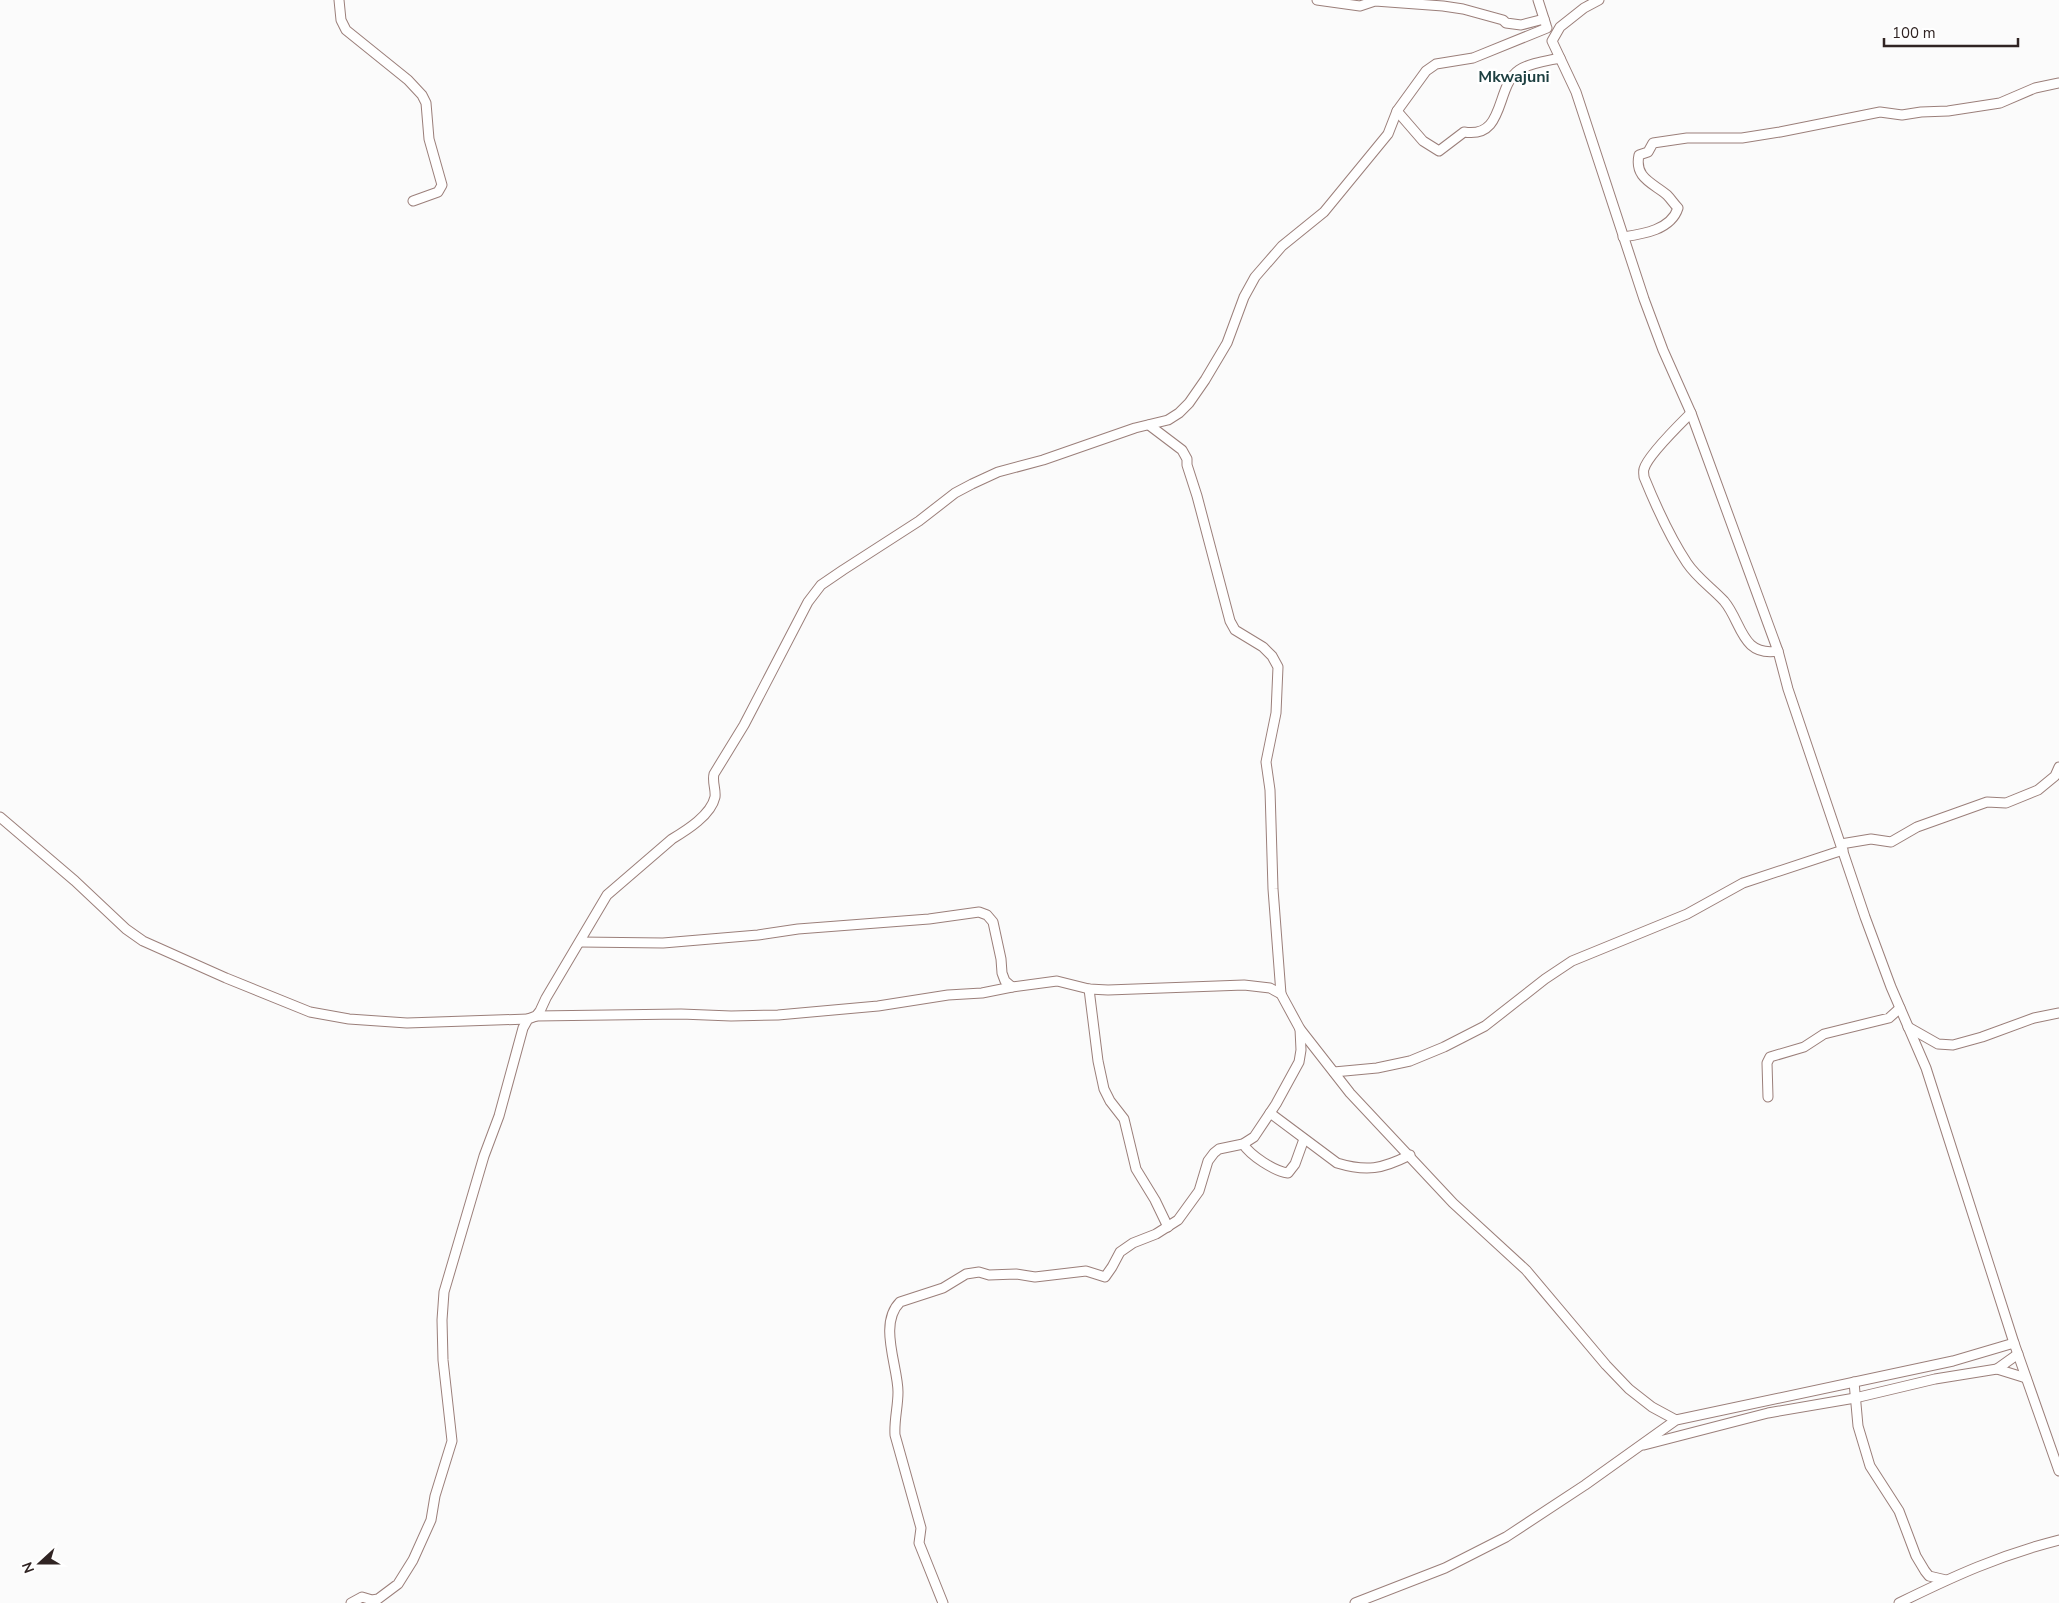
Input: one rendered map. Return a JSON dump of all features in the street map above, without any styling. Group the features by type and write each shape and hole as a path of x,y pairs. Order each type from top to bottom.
{"street":[{"path":"339,0 341,20 346,30 408,80 422,95 426,103 429,139 442,185 438,192 413,201"},
{"path":"1317,0 1360,6 1375,1 1463,9 1504,20 1506,23 1521,25 1544,19"},
{"path":"1538,0 1552,41 1576,92 1623,237 1663,350 1691,414 1778,651 1788,689 1865,917 1900,1008 1926,1068 2014,1343 2059,1471"},
{"path":"1552,41 1560,27 1584,8 1599,0"},
{"path":"351,1603 362,1597 372,1600 378,1599 398,1584 413,1560 431,1520 435,1496 452,1441 443,1360 442,1320 444,1292 484,1156 499,1116 519,1040 612,890 706,813 714,801 714,774 744,726 808,602 822,585 919,521 955,493 972,484 998,472 1043,460 1168,420 1179,413 1189,403 1228,343 1244,297 1255,277 1282,246 1324,212 1388,134 1397,111 1426,71 1436,64 1473,58 1547,28"},
{"path":"1397,111 1423,141 1440,151 1464,132 1482,131 1489,124 1500,111 1505,88 1517,71 1536,63 1560,58"},
{"path":"1623,237 1644,233 1664,225 1675,217 1678,208 1668,196 1647,180 1640,172 1637,163 1639,155 1648,152 1653,142 1687,138 1742,138 1880,112 1902,115 1948,111 2000,103 2036,88 2059,83"},
{"path":"1691,414 1674,429 1647,462 1644,477 1687,563 1727,606 1745,640 1754,647 1767,652 1778,651"},
{"path":"1149,425 1182,450 1188,460 1187,465 1230,621 1235,630 1263,647 1272,656 1278,667 1276,713 1266,762 1270,790 1273,889 1281,994 1300,1029 1350,1093 1410,1154 1453,1203 1526,1270 1606,1365 1629,1389 1652,1407 1676,1420"},
{"path":"1334,1072 1377,1068 1410,1061 1485,1026 1544,979 1572,961 1687,914 1744,883 1842,847 1871,839 1891,842 1917,827 1987,802 2006,803 2038,790 2055,776 2059,767"},
{"path":"0,817 75,881 126,929 143,940 226,978 302,1008 349,1019 389,1022 682,1014 778,1015 878,1006 956,994 982,993 1057,981 1089,989 1108,990 1244,985 1270,988 1281,994"},
{"path":"580,942 662,943 798,929 929,919 979,912 987,915 993,922 1002,973 1005,981 1012,988"},
{"path":"1089,989 1098,1061 1104,1089 1124,1120 1136,1169 1155,1200 1168,1227"},
{"path":"1768,1097 1766,1063 1770,1057 1804,1047 1824,1034 1889,1018 1900,1008"},
{"path":"1908,1027 1938,1044 1953,1045 1982,1037 2034,1018 2059,1013"},
{"path":"943,1603 919,1543 921,1528 894,1424 898,1390 891,1348 890,1326 897,1306 900,1302 943,1288 966,1274 979,1272 988,1275 1016,1274 1035,1277 1086,1271 1104,1277 1120,1252 1133,1243 1168,1227 1187,1210 1199,1191 1208,1161 1214,1153 1219,1149 1243,1144 1254,1137 1299,1062 1301,1050 1300,1029"},
{"path":"1270,1113 1337,1163 1362,1169 1379,1169 1410,1154"},
{"path":"1243,1144 1258,1158 1281,1172 1288,1173 1295,1164 1304,1138"},
{"path":"1355,1603 1445,1568 1506,1537 1676,1420 1953,1361 2014,1343"},
{"path":"1640,1446 1768,1414 1997,1368 2018,1354"},
{"path":"1997,1368 2026,1378"},
{"path":"1854,1382 1858,1426 1870,1466 1899,1511 1916,1556 1925,1571 1929,1576 1946,1580"},
{"path":"1899,1603 1978,1565 2030,1547 2059,1540"}],"district":[{"name":"Mkwajuni","path":"1514,77"}]}
